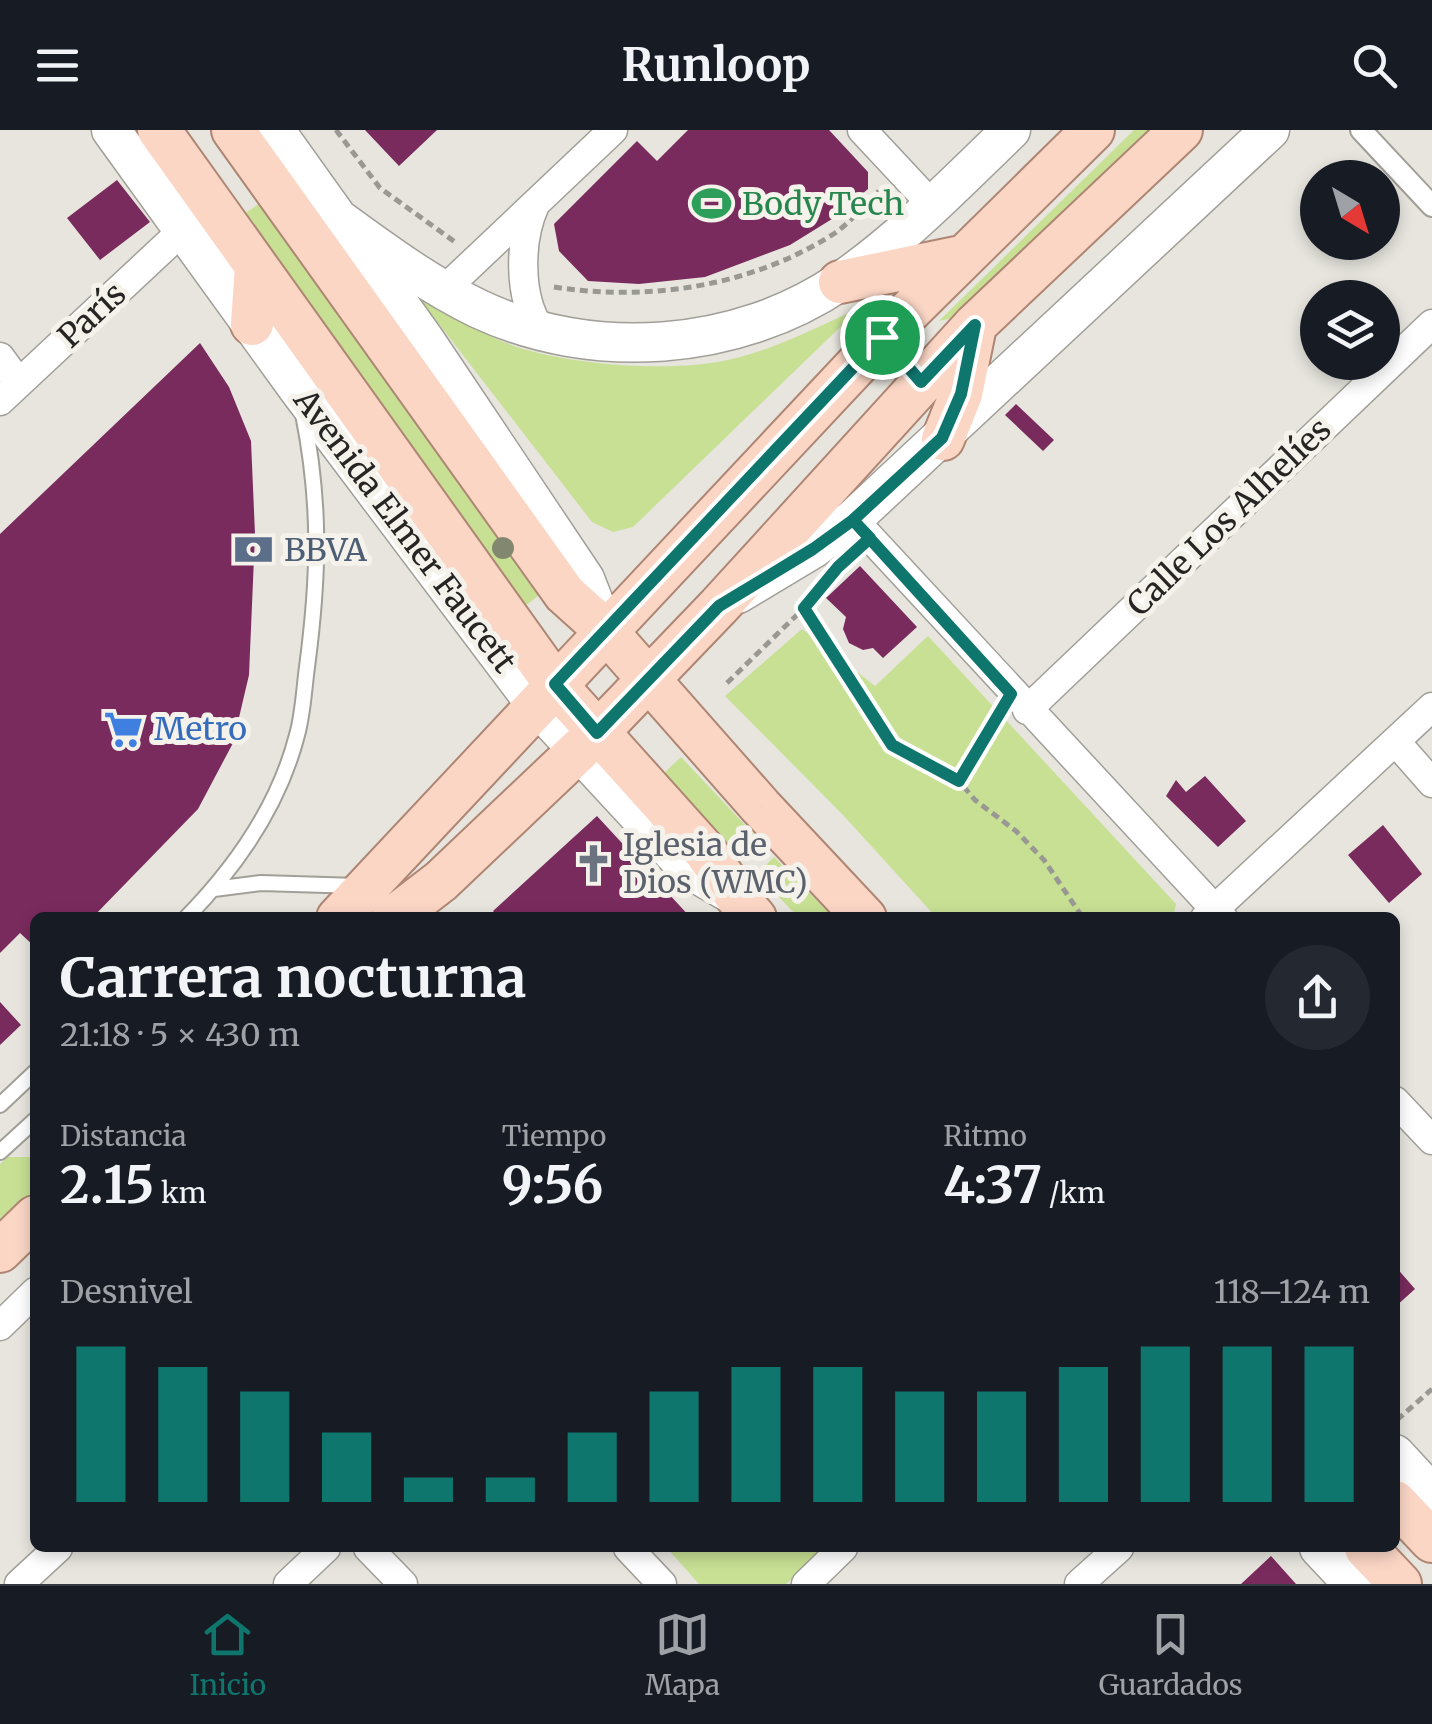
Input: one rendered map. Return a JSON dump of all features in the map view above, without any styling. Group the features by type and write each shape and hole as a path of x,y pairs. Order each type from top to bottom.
{"main road":[{"name":"Avenida Elmer Faucett","path":"112,130 298,389 546,695 587,742 705,851 746,907"},
{"name":"Avenida Elmer Faucett","path":"160,130 546,695"},
{"path":"233,130 566,594 605,630 859,912"},
{"path":"275,130 425,340 585,579 605,630 596,664 587,742"},
{"path":"339,219 403,265 480,310 579,340 656,343 721,334 780,313 840,282 933,206 1011,130"},
{"path":"380,902 546,695 605,630 960,257 1093,130"},
{"path":"354,912 441,881 648,680 975,325 1181,130"},
{"path":"719,606 853,520 1270,130"},
{"path":"840,282 960,257"},
{"path":"252,324 256,266"},
{"path":"942,438 961,394 975,325"},
{"path":"882,337 921,382"},
{"path":"0,1251 30,1222"},
{"path":"1400,1459 1432,1494"},
{"path":"1400,1507 1432,1542"},
{"path":"1323,1552 1353,1584"},
{"path":"1370,1552 1400,1584"}],"street":[{"path":"444,289 613,130"},
{"path":"862,130 933,206"},
{"path":"1361,130 1432,206"},
{"path":"536,204 526,236 525,282 540,330"},
{"name":"París","path":"10,392 184,229"},
{"name":"Calle Los Alhelíes","path":"1019,702 1432,324"},
{"path":"0,357 10,392"},
{"path":"853,520 1211,912"},
{"path":"1217,912 1432,707"},
{"path":"1396,742 1432,782"},
{"path":"412,912 441,881"},
{"path":"1400,1106 1432,1140"},
{"path":"0,1326 30,1297"},
{"path":"19,1584 54,1552"},
{"path":"288,1584 322,1552"},
{"path":"372,1552 403,1584"},
{"path":"632,1552 662,1584"},
{"path":"806,1584 839,1552"},
{"path":"1080,1584 1115,1552"}],"lane":[{"path":"192,912 243,851 278,788 298,734 318,548 315,473 298,389"},
{"path":"214,890 261,883 380,902"},
{"path":"0,1105 30,1077"},
{"path":"0,1152 7,1140 30,1124"}],"path":[{"path":"336,130 380,188 478,258"},
{"path":"525,282 602,295 695,288 738,278 838,231 900,170"},
{"path":"727,683 804,608 826,579"},
{"path":"804,608 892,745 959,781 975,800 1016,831 1044,860 1080,912"},
{"path":"959,781 1019,702"},
{"path":"1400,1418 1432,1389"}],"green space":[{"path":"1134,130 1165,130 973,314 939,321"},
{"path":"265,200 547,589 520,610 239,217"},
{"path":"408,284 487,335 523,349 582,361 647,366 707,364 748,355 860,308 633,527 613,532 592,522"},
{"path":"802,629 875,686 928,636 1176,904 1174,912 931,912 843,815 725,696"},
{"path":"681,757 762,843 744,861 663,774"},
{"path":"774,857 828,912 793,912 757,874"},
{"path":"8,1157 30,1157 30,1202 0,1231 0,1164"},
{"path":"671,1552 822,1552 786,1584 699,1584"}],"building":[{"path":"365,130 437,130 399,166"},
{"name":"Body Tech","path":"688,130 829,130 868,172 868,189 832,219 790,245 705,277 639,284 588,281 559,251 554,224 637,141 657,161"},
{"path":"117,180 150,222 100,260 67,218"},
{"path":"200,343 229,387 251,441 255,534 249,675 233,743 198,809 98,912 30,912 30,942 20,933 0,953 0,534"},
{"path":"1016,404 1054,440 1043,451 1005,415"},
{"path":"860,566 917,627 883,658 873,648 863,650 849,643 843,629 846,617 826,598"},
{"path":"1205,776 1246,821 1218,847 1166,796 1176,780 1186,792"},
{"name":"Iglesia de Dios (WMC)","path":"597,816 685,912 494,912"},
{"path":"1383,825 1422,874 1389,903 1348,855"},
{"path":"0,1002 21,1025 0,1045"},
{"path":"1400,1272 1415,1289 1400,1302"},
{"path":"1271,1556 1296,1584 1241,1584"}],"place":[{"name":"Body Tech","path":"712,204"},
{"name":"BBVA","path":"254,550"},
{"name":"Metro","path":"124,729"},
{"name":"Iglesia de Dios (WMC)","path":"593,863"}],"route":[{"path":"882,337 555,684 597,733 719,606 853,520 1011,694 959,781 892,745 804,608 814,592 838,567 870,538 853,520 942,438 961,394 975,325 921,382 882,337"}]}
